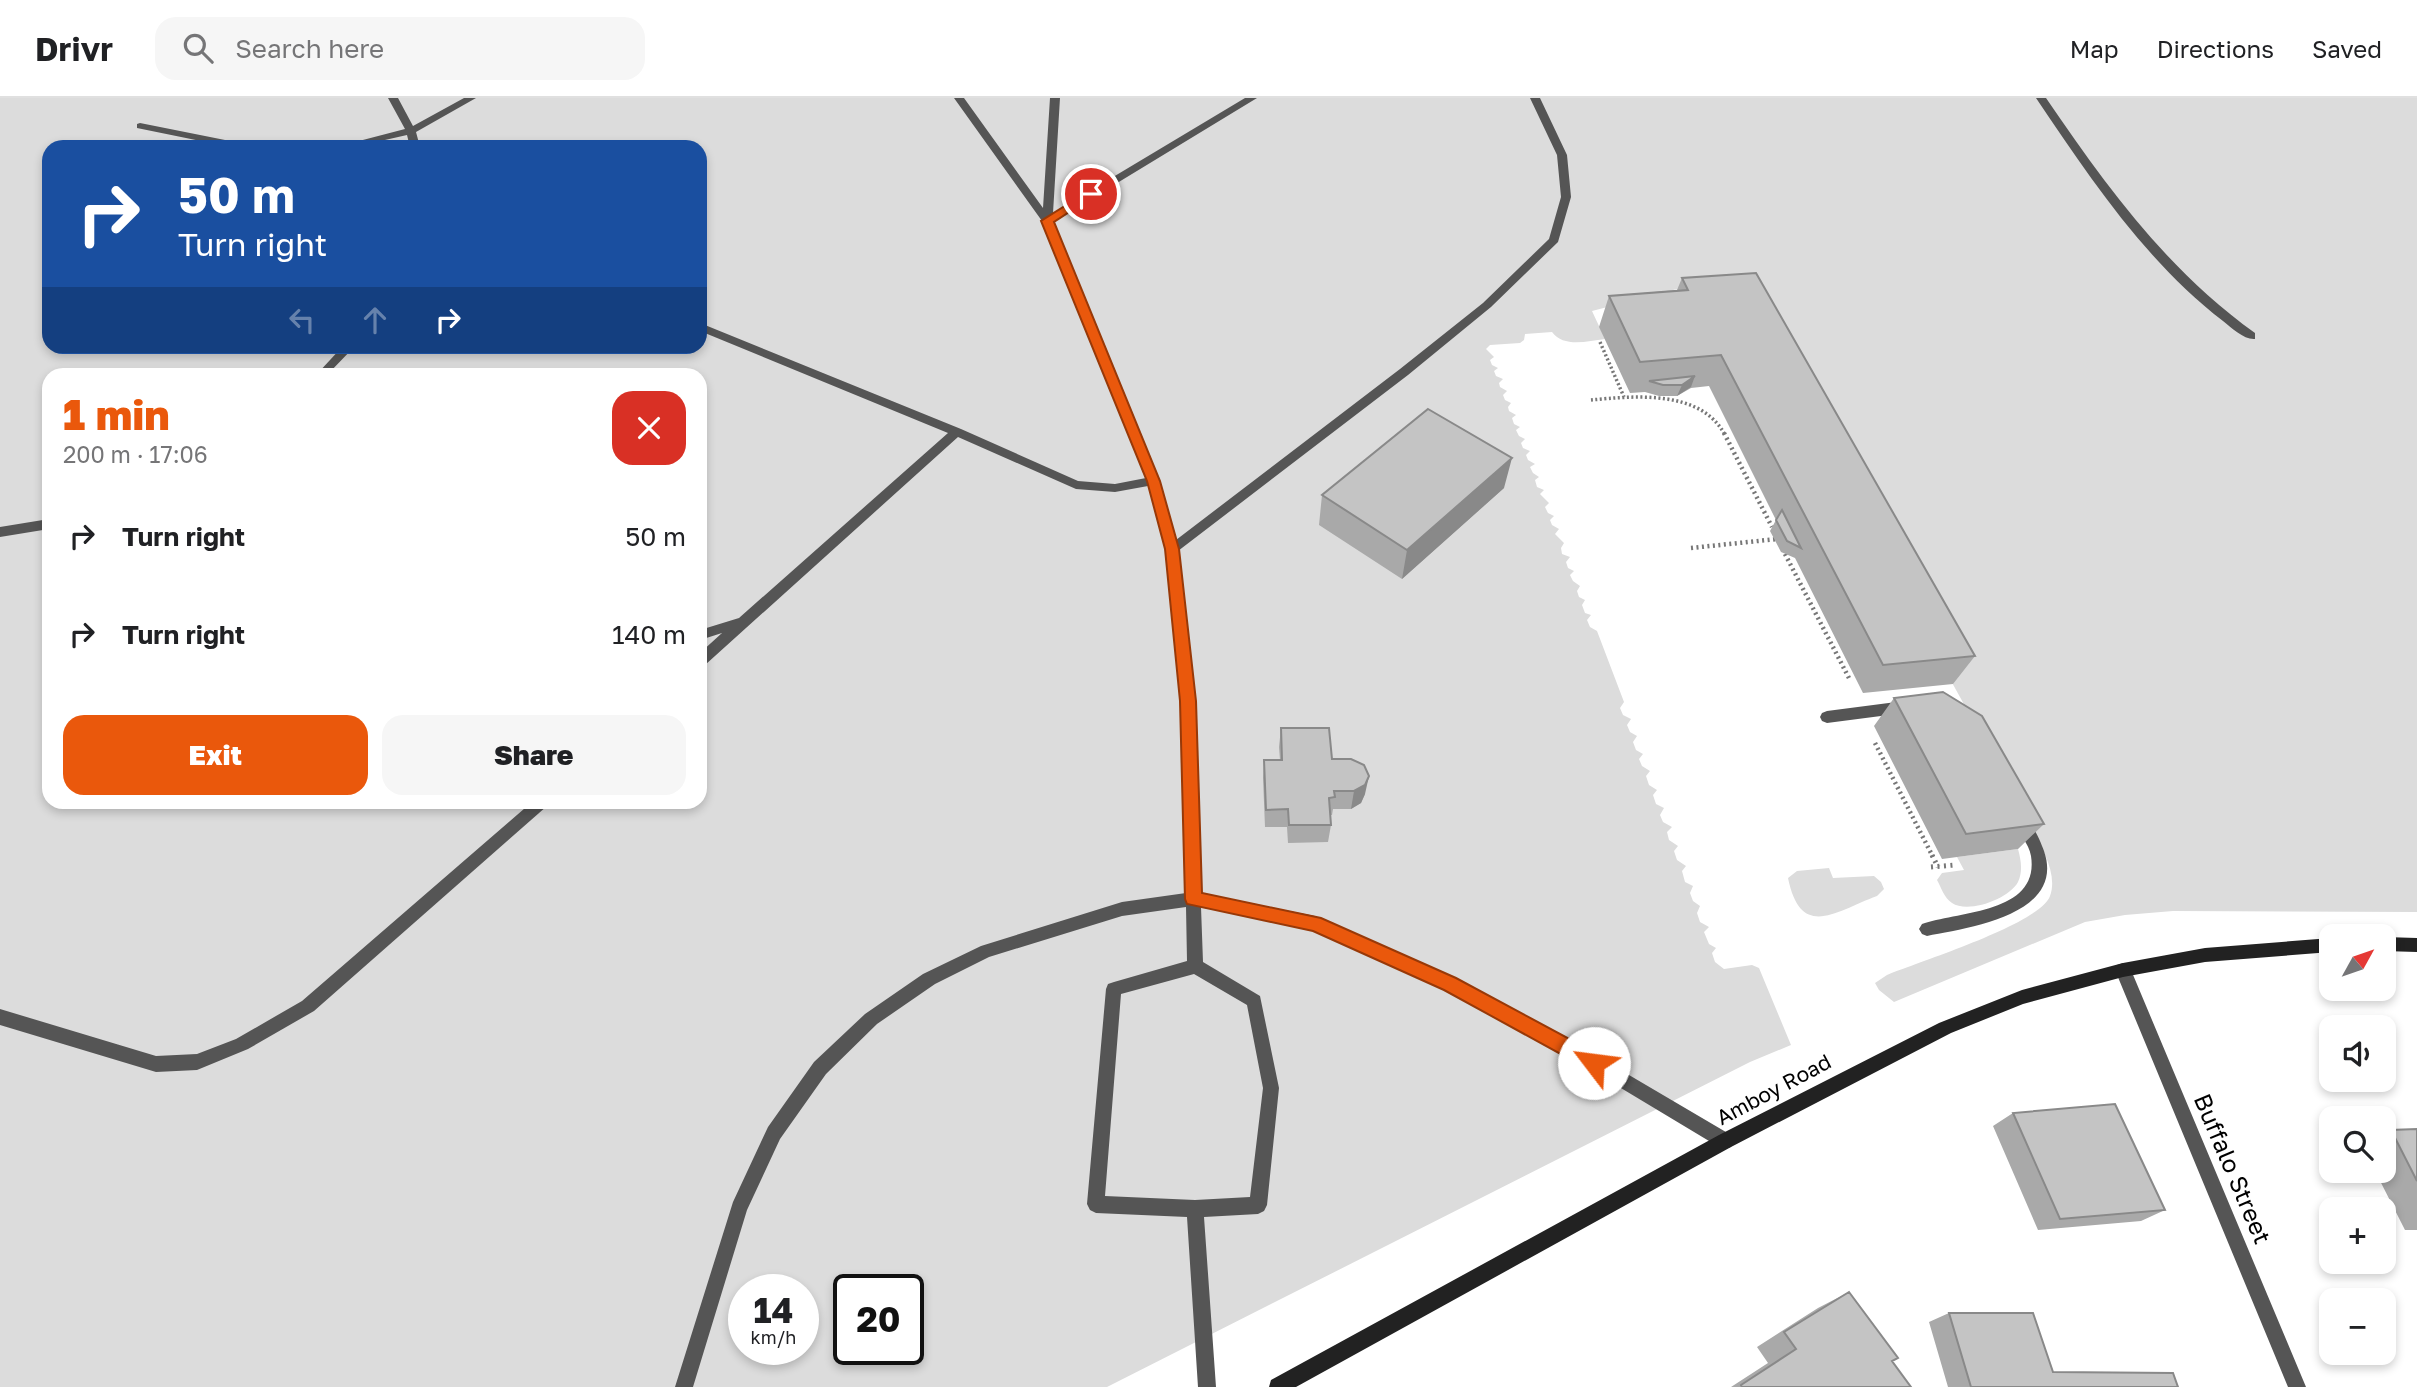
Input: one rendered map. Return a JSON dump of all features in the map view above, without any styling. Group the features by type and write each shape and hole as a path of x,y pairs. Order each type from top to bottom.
{"main road":[{"path":"2396,944 2417,945"},
{"name":"Amboy Road","path":"1278,1387 1725,1141 1945,1028 2022,997 2123,970 2205,955 2319,946"}],"street":[{"path":"393,98 413,140"},
{"path":"372,140 411,131 471,98"},
{"path":"959,98 1047,221 1153,481 1172,549 1188,701 1195,966"},
{"path":"1047,221 1055,98"},
{"path":"1047,221 1252,98"},
{"path":"1172,549 1404,372 1487,305 1553,240 1566,197 1562,155 1535,98"},
{"path":"2041,98 2075,149 2152,247 2189,286 2251,336"},
{"path":"140,126 210,140"},
{"path":"707,330 957,432 1076,485 1115,488 1153,481"},
{"path":"328,368 342,354"},
{"path":"707,655 957,432"},
{"path":"0,532 42,525"},
{"path":"707,633 746,620"},
{"path":"1828,717 1910,706 1921,707"},
{"path":"1927,929 2008,909 2021,902 2032,889 2039,871 2038,856 2009,803"},
{"path":"0,1017 156,1064 197,1062 242,1044 308,1006 534,809"},
{"path":"684,1387 739,1208 774,1133 820,1068 871,1019 929,979 986,951 1122,909 1194,899 1315,923 1438,978 1572,1050 1725,1141"},
{"path":"1195,966 1254,1001 1271,1087 1258,1205 1195,1209 1096,1204 1114,989 1195,966"},
{"name":"Buffalo Street","path":"2123,970 2297,1387"},
{"path":"1195,1209 1207,1387"}],"path":[{"path":"1600,342 1624,397"},
{"path":"1591,400 1655,397 1679,402 1717,422 1772,527"},
{"path":"1691,548 1778,539"},
{"path":"1785,554 1855,691"},
{"path":"1874,741 1938,867"},
{"path":"1931,867 1955,865"}],"shaded area":[{"path":"0,98 2417,98 2417,912 2173,911 2125,915 2085,922 1894,1002 1879,990 1875,983 1887,975 1950,952 2025,918 2041,907 2050,896 2051,870 2033,829 1727,276 1592,311 1605,339 1569,342 1552,332 1525,334 1520,343 1490,345 1486,349 1494,357 1490,360 1492,365 1498,368 1494,371 1496,376 1503,379 1499,383 1500,387 1507,391 1503,395 1505,400 1511,403 1509,411 1516,415 1512,418 1514,424 1520,427 1516,430 1519,436 1525,439 1521,443 1523,448 1530,451 1526,455 1528,460 1535,464 1530,467 1539,477 1535,480 1537,487 1544,490 1540,494 1549,503 1545,507 1548,513 1554,516 1550,520 1552,525 1559,529 1555,534 1564,543 1562,554 1570,557 1566,562 1568,568 1574,571 1570,575 1580,586 1577,591 1579,597 1585,600 1582,605 1585,613 1591,615 1587,620 1590,627 1597,631 1624,702 1620,708 1623,715 1631,719 1627,725 1630,732 1637,736 1633,742 1636,750 1643,754 1639,759 1642,766 1650,771 1646,776 1649,785 1657,790 1653,795 1656,804 1664,808 1660,815 1663,822 1672,827 1667,832 1669,840 1678,846 1674,851 1677,860 1686,866 1682,871 1685,882 1693,886 1690,893 1693,901 1700,906 1697,913 1700,922 1709,927 1704,932 1709,944 1716,948 1712,953 1715,962 1724,969 1752,965 1759,968 1791,1045 1750,1062 1107,1387 0,1387"},
{"path":"2018,849 2021,874 2018,882 2006,894 1988,903 1968,907 1952,903 1937,880 1942,873 1964,870 1957,857"},
{"path":"1829,868 1833,878 1874,876 1884,889 1877,896 1834,914 1811,915 1802,910 1794,897 1788,878 1797,871"}],"building":[{"path":"1756,273 1975,656 1883,665 1721,355 1640,362 1609,296 1688,290 1682,278"},
{"path":"1695,376 1682,385 1663,385 1649,381"},
{"path":"1428,409 1512,458 1407,550 1322,495"},
{"path":"1782,510 1801,548 1787,541 1776,520"},
{"path":"1943,692 1982,716 2044,824 1966,834 1894,698"},
{"path":"1281,728 1329,728 1332,759 1351,759 1364,765 1369,776 1365,785 1354,791 1334,791 1335,797 1329,798 1331,825 1289,825 1288,809 1266,810 1264,760 1282,760"},
{"path":"2115,1104 2165,1210 2060,1219 2013,1113"},
{"path":"2417,1129 2417,1181 2396,1140 2396,1130"},
{"path":"1849,1292 1898,1358 1892,1361 1911,1387 1742,1387 1741,1385 1796,1349 1784,1332"},
{"path":"1949,1313 2033,1313 2053,1372 2173,1373 2178,1387 1971,1387"}],"route":[{"path":"1091,194 1047,221 1153,481 1172,549 1188,701 1194,899 1315,923 1450,984 1594,1063"}]}
